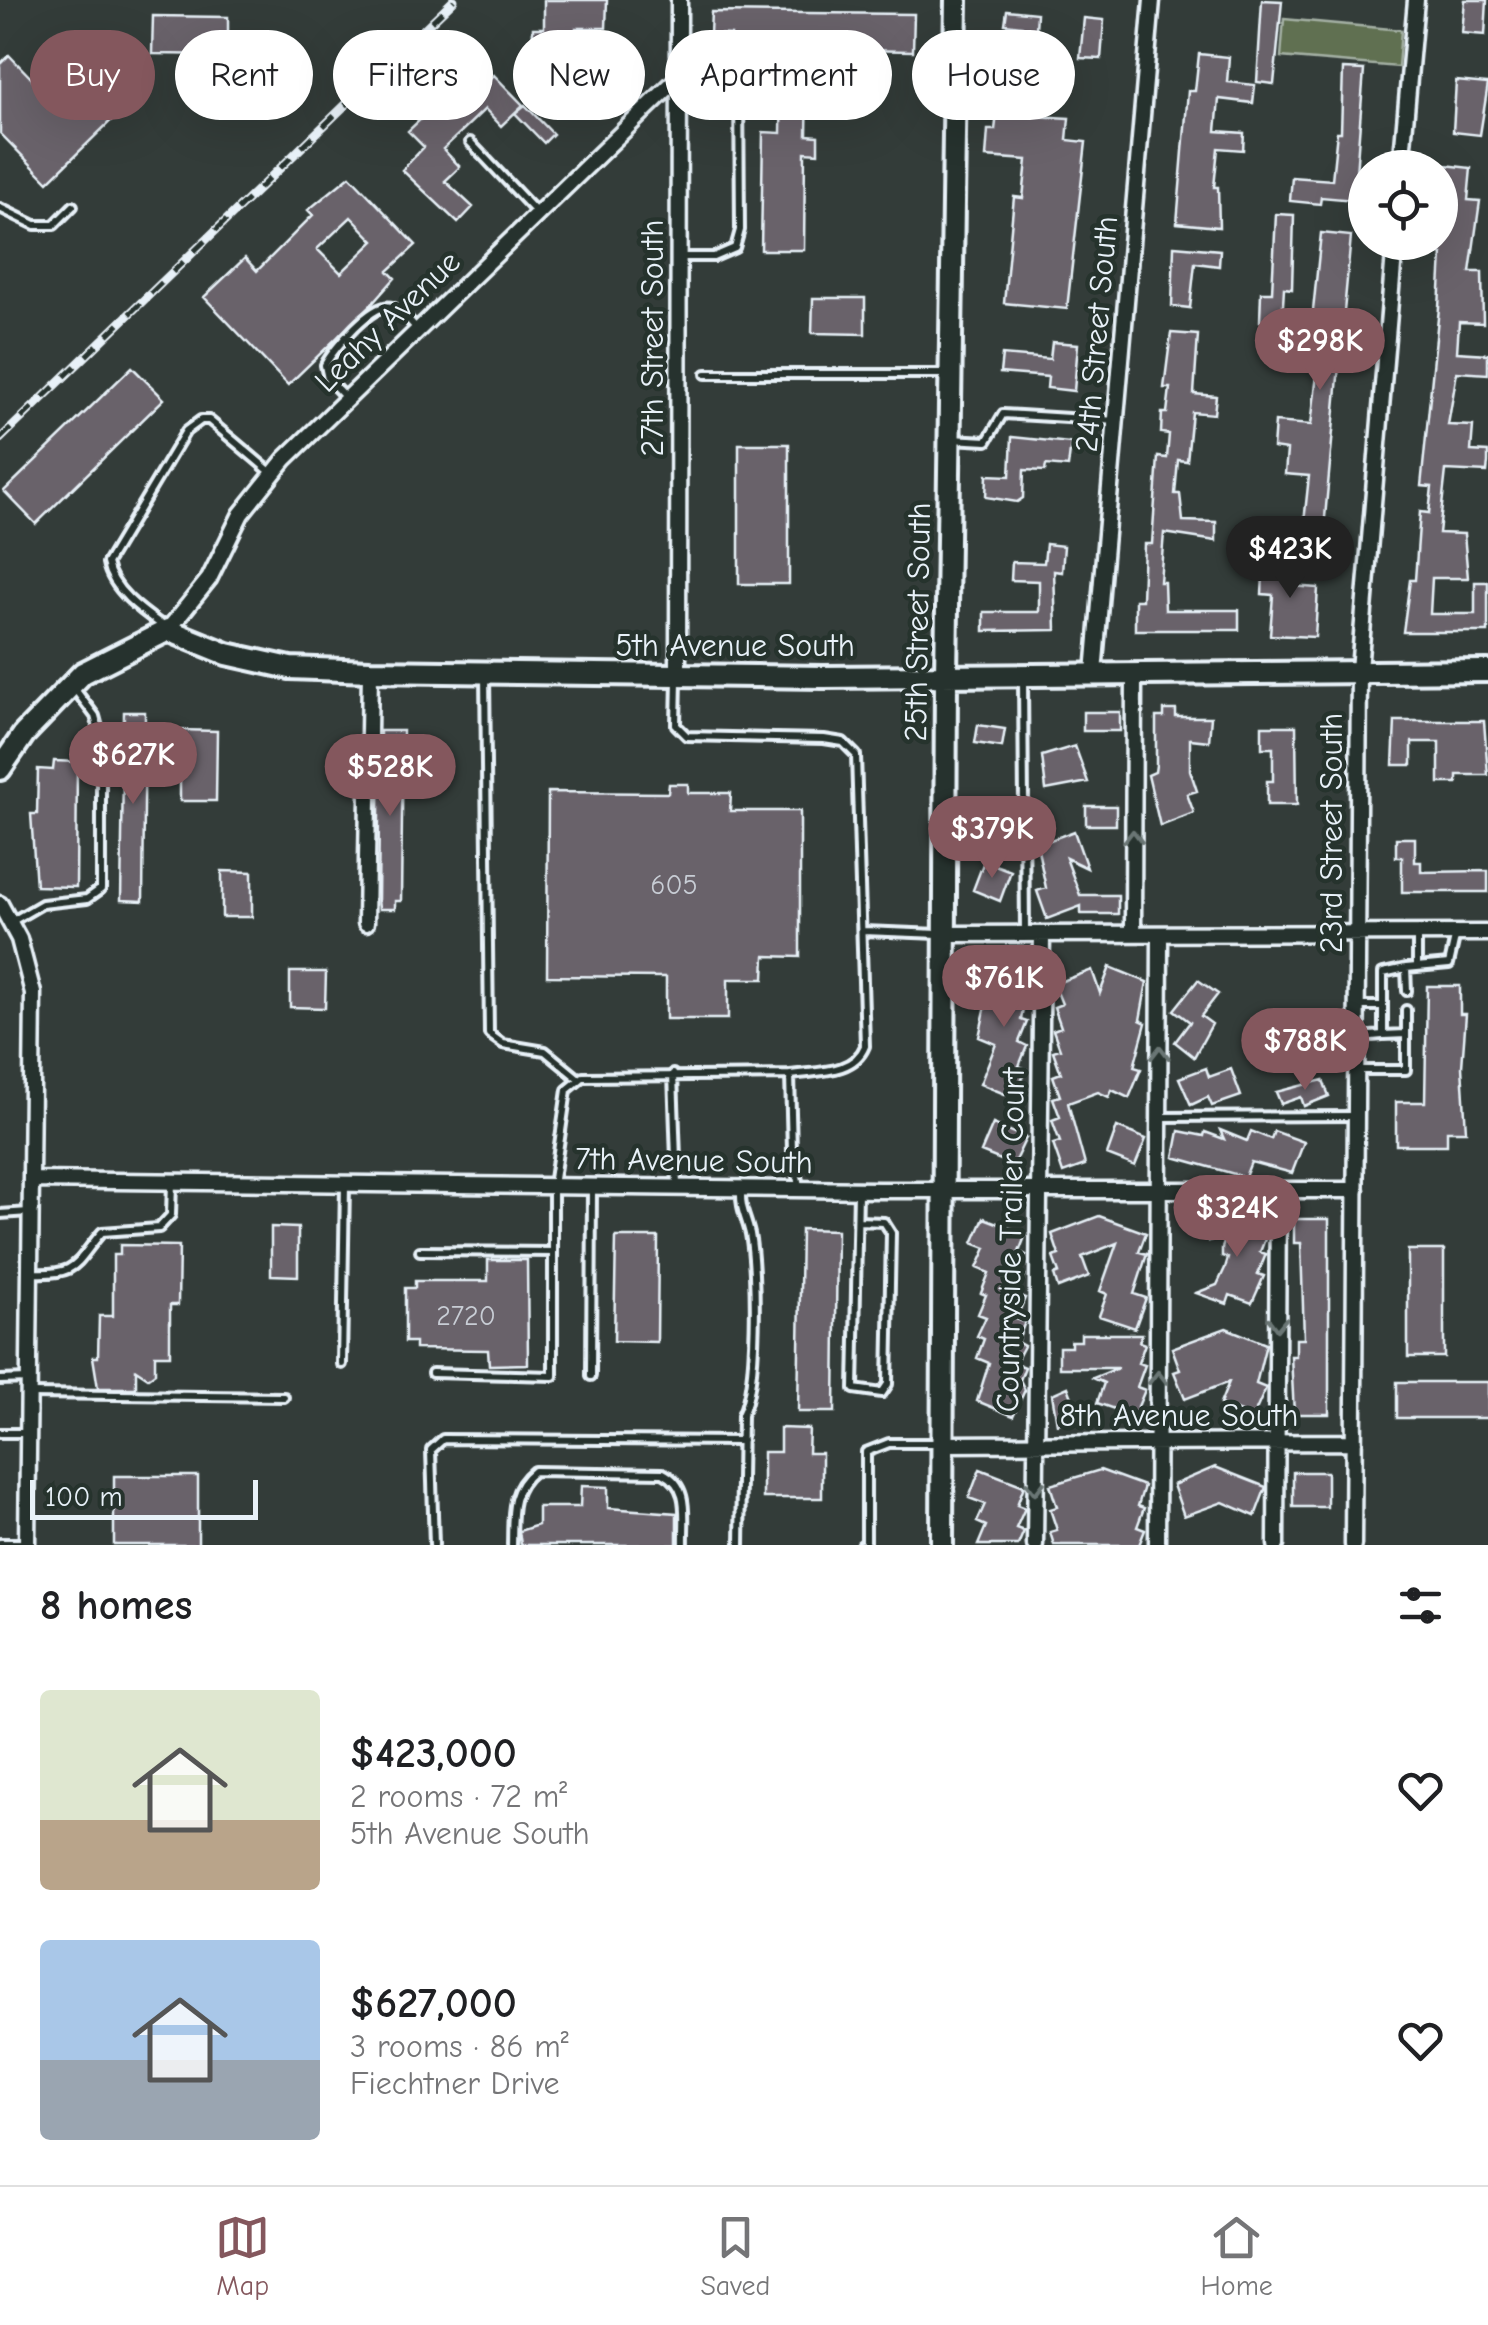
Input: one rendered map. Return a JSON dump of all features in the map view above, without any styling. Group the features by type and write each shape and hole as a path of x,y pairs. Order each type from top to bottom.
{"street":[{"name":"27th Street South","path":"679,0 679,30"},
{"name":"25th Street South","path":"942,1545 946,675 956,0"},
{"name":"24th Street South","path":"1094,673 1152,0"},
{"path":"1403,150 1416,0"},
{"name":"Leahy Avenue","path":"168,630 209,578 241,514 273,474 665,84"},
{"name":"27th Street South","path":"678,120 678,675"},
{"name":"23rd Street South","path":"1353,1545 1358,670 1393,260"},
{"path":"0,768 24,734 83,673 168,630"},
{"name":"5th Avenue South","path":"168,630 228,654 290,668 370,671 946,675 1488,671"},
{"path":"366,923 370,671"},
{"path":"1132,934 1134,672"},
{"path":"0,904 10,922 33,993 28,1544"},
{"path":"945,934 1488,933"},
{"path":"1157,1545 1160,935"},
{"name":"Countryside Trailer Court","path":"1035,1545 1042,936"},
{"name":"7th Avenue South","path":"31,1180 858,1190 1356,1190"},
{"path":"1276,1545 1278,1191"},
{"name":"8th Avenue South","path":"944,1444 1354,1442"}],"lane":[{"path":"678,257 714,256 735,248 740,230 739,120"},
{"path":"470,142 538,214"},
{"path":"0,208 36,224 54,225 73,206"},
{"path":"346,399 328,380 325,364 334,348 378,307 389,306 417,330"},
{"path":"706,374 951,374"},
{"path":"950,440 988,442 1003,414 1117,421"},
{"path":"168,630 138,607 110,577 107,563 186,431 201,420 209,420 273,474"},
{"path":"485,673 489,1034 503,1044 545,1051 579,1079"},
{"path":"1022,674 1025,934"},
{"path":"432,1374 552,1376 553,1186 562,1107 567,1090 579,1079 673,1074 790,1075 845,1067 860,1058 867,1026 858,767 851,748 824,740 687,736 676,724 674,714 678,675"},
{"path":"10,922 42,904 87,899 101,889 101,738 95,716 71,685"},
{"path":"864,932 945,934"},
{"path":"1383,1035 1383,973 1417,965 1449,964 1456,933"},
{"path":"1417,934 1417,965"},
{"path":"1406,968 1406,991"},
{"path":"1358,1006 1383,1006"},
{"path":"1356,1070 1406,1070 1406,1010"},
{"path":"1357,1037 1406,1034"},
{"path":"673,1074 677,1187"},
{"path":"790,1075 792,1151 799,1188"},
{"path":"1160,1116 1356,1116"},
{"path":"29,1273 60,1274 78,1266 102,1232 159,1228 171,1214 172,1181"},
{"path":"342,1364 346,1182"},
{"path":"591,1376 592,1186"},
{"path":"740,1187 740,1214 750,1232 753,1298 751,1397 742,1415 740,1545"},
{"path":"858,1190 854,1389 882,1393 888,1384 891,1232 884,1222 858,1220"},
{"path":"0,1214 30,1212"},
{"path":"420,1251 553,1252"},
{"path":"0,1380 28,1386 284,1397"},
{"path":"0,1433 28,1433"},
{"path":"434,1545 431,1450 443,1439 742,1441"},
{"path":"862,1545 866,1542 866,1452 889,1443 944,1444"},
{"path":"512,1545 513,1500 522,1481 534,1472 663,1473 677,1480 683,1493 684,1545"},
{"path":"0,1543 28,1544"}],"green space":[{"path":"1284,19 1401,30 1398,67 1281,57"}],"building":[{"path":"544,0 607,0 606,28 533,30 544,28"},
{"path":"1262,0 1282,1 1274,84 1257,82"},
{"path":"1465,0 1487,0 1485,35 1462,33"},
{"path":"1007,10 1037,13 1036,30 1005,24"},
{"path":"711,12 914,14 912,51 892,51 892,30 710,30"},
{"path":"153,16 228,17 228,30 175,30 175,54 155,54"},
{"path":"1084,18 1104,20 1101,59 1080,58"},
{"path":"1199,54 1229,57 1227,82 1255,85 1253,103 1219,99 1216,131 1244,133 1243,150 1218,148 1214,187 1218,187 1219,227 1177,223 1188,91 1195,91"},
{"path":"9,55 30,77 30,120 112,120 48,182 0,133 0,64"},
{"path":"1343,69 1364,70 1358,150 1348,150 1348,199 1321,197 1320,204 1290,201 1292,177 1332,180 1337,132 1341,132"},
{"path":"493,76 513,95 513,115 501,126 493,118"},
{"path":"1456,81 1488,84 1480,135 1453,132"},
{"path":"420,120 473,120 443,149 460,167 445,181 473,207 458,223 402,170 424,147 408,131"},
{"path":"522,120 539,120 553,134 544,143"},
{"path":"781,120 807,120 807,135 818,136 818,153 805,152 804,250 761,250 763,132 781,133"},
{"path":"996,120 1069,120 1067,140 1086,142 1067,309 1004,303 1014,197 1023,198 1027,160 986,157 988,130 995,130"},
{"path":"1458,166 1471,168 1468,200 1480,201 1470,272 1482,272 1483,323 1459,322 1457,352 1488,354 1488,374 1457,372 1448,425 1473,426 1471,451 1488,452 1488,462 1487,472 1446,470 1439,533 1464,534 1468,578 1432,578 1430,614 1475,614 1475,582 1488,582 1488,632 1403,632 1410,580 1415,580 1420,512 1429,513 1432,487 1421,486 1442,260 1458,260"},
{"path":"350,176 416,245 388,271 395,278 372,304 288,385 204,297 245,258 257,271 313,215 308,210","holes":["351,217 374,241 341,273 317,249"]},
{"path":"1276,214 1294,215 1292,289 1284,288 1282,323 1260,321 1261,292 1272,292"},
{"path":"1321,233 1348,236 1321,561 1300,560 1309,476 1285,474 1287,450 1273,448 1275,422 1311,425 1321,341 1310,340"},
{"path":"1174,246 1220,250 1219,266 1195,263 1190,308 1172,306"},
{"path":"813,298 865,298 865,334 812,333"},
{"path":"1171,333 1198,335 1194,394 1216,396 1214,414 1192,412 1187,461 1178,460 1175,494 1180,494 1183,521 1216,522 1216,541 1164,533 1160,582 1164,582 1165,610 1239,610 1239,630 1135,630 1135,600 1142,600 1144,544 1152,544 1158,457 1167,458 1169,434 1161,433 1170,388 1164,388"},
{"path":"1052,342 1078,344 1074,391 1047,388 1048,377 1000,373 1002,355 1050,359"},
{"path":"132,367 164,399 36,524 4,491"},
{"path":"1012,437 1071,443 1068,467 1046,465 1045,471 1024,470 1023,498 1017,502 986,497 987,475 1010,476"},
{"path":"739,444 789,444 789,584 739,584"},
{"path":"1046,544 1064,546 1062,572 1054,571 1056,630 984,631 984,612 1039,612 1039,581 1011,580 1012,562 1044,563"},
{"path":"1277,551 1294,552 1291,586 1318,588 1315,637 1270,635 1273,595 1262,594 1263,575 1273,576"},
{"path":"1164,710 1176,710 1176,717 1211,717 1209,741 1190,739 1190,770 1197,791 1187,794 1194,813 1160,826 1148,775 1155,772 1156,765 1156,717 1164,717"},
{"path":"124,712 145,712 143,901 121,900"},
{"path":"1083,712 1120,712 1120,731 1083,731"},
{"path":"1395,721 1484,721 1488,775 1457,775 1457,783 1439,783 1439,742 1412,742 1412,765 1393,765"},
{"path":"978,725 1005,729 1002,747 975,743"},
{"path":"1262,726 1296,726 1297,805 1267,805 1267,781 1273,781 1273,748 1262,748"},
{"path":"180,730 217,731 216,801 180,801"},
{"path":"380,731 403,731 401,901 395,901 395,909 379,909 378,900"},
{"path":"1075,746 1088,782 1046,790 1042,756"},
{"path":"54,761 77,762 76,887 36,886 31,814 37,814 38,769 53,770"},
{"path":"669,784 688,784 688,793 731,793 730,811 800,811 800,957 765,956 764,979 728,979 728,1019 666,1019 666,977 547,976 548,792 668,793"},
{"path":"1086,806 1116,806 1116,825 1086,825"},
{"path":"980,811 1011,818 1007,838 976,831"},
{"path":"1074,831 1087,868 1066,858 1080,895 1118,895 1118,914 1081,914 1081,906 1047,919 1037,891 1046,888 1037,845"},
{"path":"1396,838 1415,838 1415,862 1421,862 1421,872 1488,871 1488,892 1402,892 1402,857 1396,857"},
{"path":"984,861 1011,871 1000,901 973,890"},
{"path":"222,871 252,872 252,917 222,917"},
{"path":"989,967 1028,978 1021,1020 1027,1022 1019,1042 1027,1046 1019,1066 1026,1069 1015,1098 980,1084 996,1044 979,1037 988,996 980,993"},
{"path":"1110,967 1147,982 1140,1020 1146,1023 1134,1067 1141,1069 1129,1098 1112,1090 1109,1097 1098,1092 1068,1103 1085,1165 1063,1173 1053,1144 1060,1142 1052,1120 1060,1117 1053,1098 1060,1096 1053,1076 1061,1073 1053,1051 1060,1049 1053,1030 1061,1027 1054,1007 1062,1004 1054,984 1092,970 1100,993"},
{"path":"290,972 326,972 325,1008 290,1007"},
{"path":"1198,980 1218,994 1201,1016 1212,1024 1194,1057 1175,1042 1190,1022 1174,1010"},
{"path":"1427,986 1460,986 1460,1014 1466,1014 1462,1067 1466,1131 1447,1131 1447,1145 1396,1145 1396,1102 1425,1102"},
{"path":"1206,1068 1209,1077 1231,1069 1241,1096 1212,1106 1208,1097 1191,1105 1179,1078"},
{"path":"1323,1080 1329,1096 1304,1106 1301,1097 1281,1104 1276,1092"},
{"path":"993,1124 1026,1138 1013,1165 981,1152"},
{"path":"1117,1127 1146,1139 1135,1166 1107,1155"},
{"path":"1220,1130 1247,1141 1251,1131 1271,1139 1274,1131 1304,1142 1292,1173 1251,1162 1245,1177 1174,1157 1179,1131 1204,1136 1205,1132 1224,1139"},
{"path":"1099,1216 1146,1233 1139,1252 1147,1254 1134,1294 1146,1298 1135,1328 1099,1316 1107,1294 1100,1291 1117,1243 1082,1257 1089,1276 1058,1288 1054,1275 1059,1273 1053,1257 1059,1255 1052,1234"},
{"path":"1220,1216 1267,1234 1260,1252 1266,1254 1258,1274 1264,1276 1252,1303 1230,1295 1227,1304 1196,1293 1217,1285 1225,1268 1228,1258 1222,1256 1222,1248 1227,1234 1209,1241 1202,1222"},
{"path":"984,1218 1026,1234 1019,1252 1026,1255 1018,1273 1025,1276 1017,1295 1025,1298 1016,1319 1025,1322 1017,1342 1024,1346 1015,1363 1025,1367 1020,1380 1025,1390 1013,1416 977,1401 989,1363 977,1358 984,1339 977,1336 986,1317 978,1314 989,1273 977,1268 986,1248 973,1243"},
{"path":"1294,1219 1329,1219 1329,1414 1294,1414 1291,1356 1296,1356 1296,1339 1304,1339 1301,1243 1294,1243"},
{"path":"271,1227 298,1228 298,1276 271,1275"},
{"path":"801,1229 837,1230 835,1412 798,1412"},
{"path":"616,1237 658,1237 657,1342 614,1341"},
{"path":"120,1245 179,1246 178,1305 170,1305 170,1355 155,1355 155,1373 148,1378 136,1370 136,1388 98,1388 93,1357 98,1357 99,1316 113,1316 113,1255 120,1255"},
{"path":"1408,1250 1444,1250 1444,1357 1408,1357"},
{"path":"488,1260 527,1260 528,1364 489,1365 488,1350 415,1349 415,1342 405,1342 405,1288 415,1288 415,1281 488,1281"},
{"path":"1226,1328 1266,1344 1256,1384 1266,1388 1253,1417 1220,1404 1229,1382 1185,1399 1174,1372 1180,1370 1172,1348"},
{"path":"1081,1334 1142,1334 1139,1342 1145,1344 1138,1363 1145,1365 1137,1387 1145,1390 1134,1416 1097,1403 1104,1383 1093,1378 1118,1368 1059,1368 1059,1347 1071,1347 1071,1341 1081,1341"},
{"path":"1397,1382 1488,1382 1488,1418 1397,1418"},
{"path":"1068,1387 1079,1416 1057,1424 1052,1394"},
{"path":"780,1428 809,1429 808,1453 822,1453 822,1498 763,1498 763,1452 780,1452"},
{"path":"1215,1467 1266,1487 1255,1516 1223,1502 1184,1516 1173,1485"},
{"path":"980,1469 1024,1486 1017,1505 1025,1508 1016,1528 1024,1531 1018,1545 978,1545 986,1526 977,1522 985,1504 969,1498"},
{"path":"1100,1470 1144,1486 1138,1506 1144,1508 1137,1527 1145,1530 1139,1545 1054,1545 1050,1532 1057,1530 1050,1509 1057,1507 1050,1485"},
{"path":"1293,1472 1327,1472 1327,1507 1293,1507"},
{"path":"114,1476 198,1476 198,1545 114,1545"},
{"path":"581,1486 608,1487 608,1508 677,1513 677,1545 521,1545 519,1531 538,1525 538,1507 580,1507"}],"railway":[{"path":"0,439 454,0"}]}
